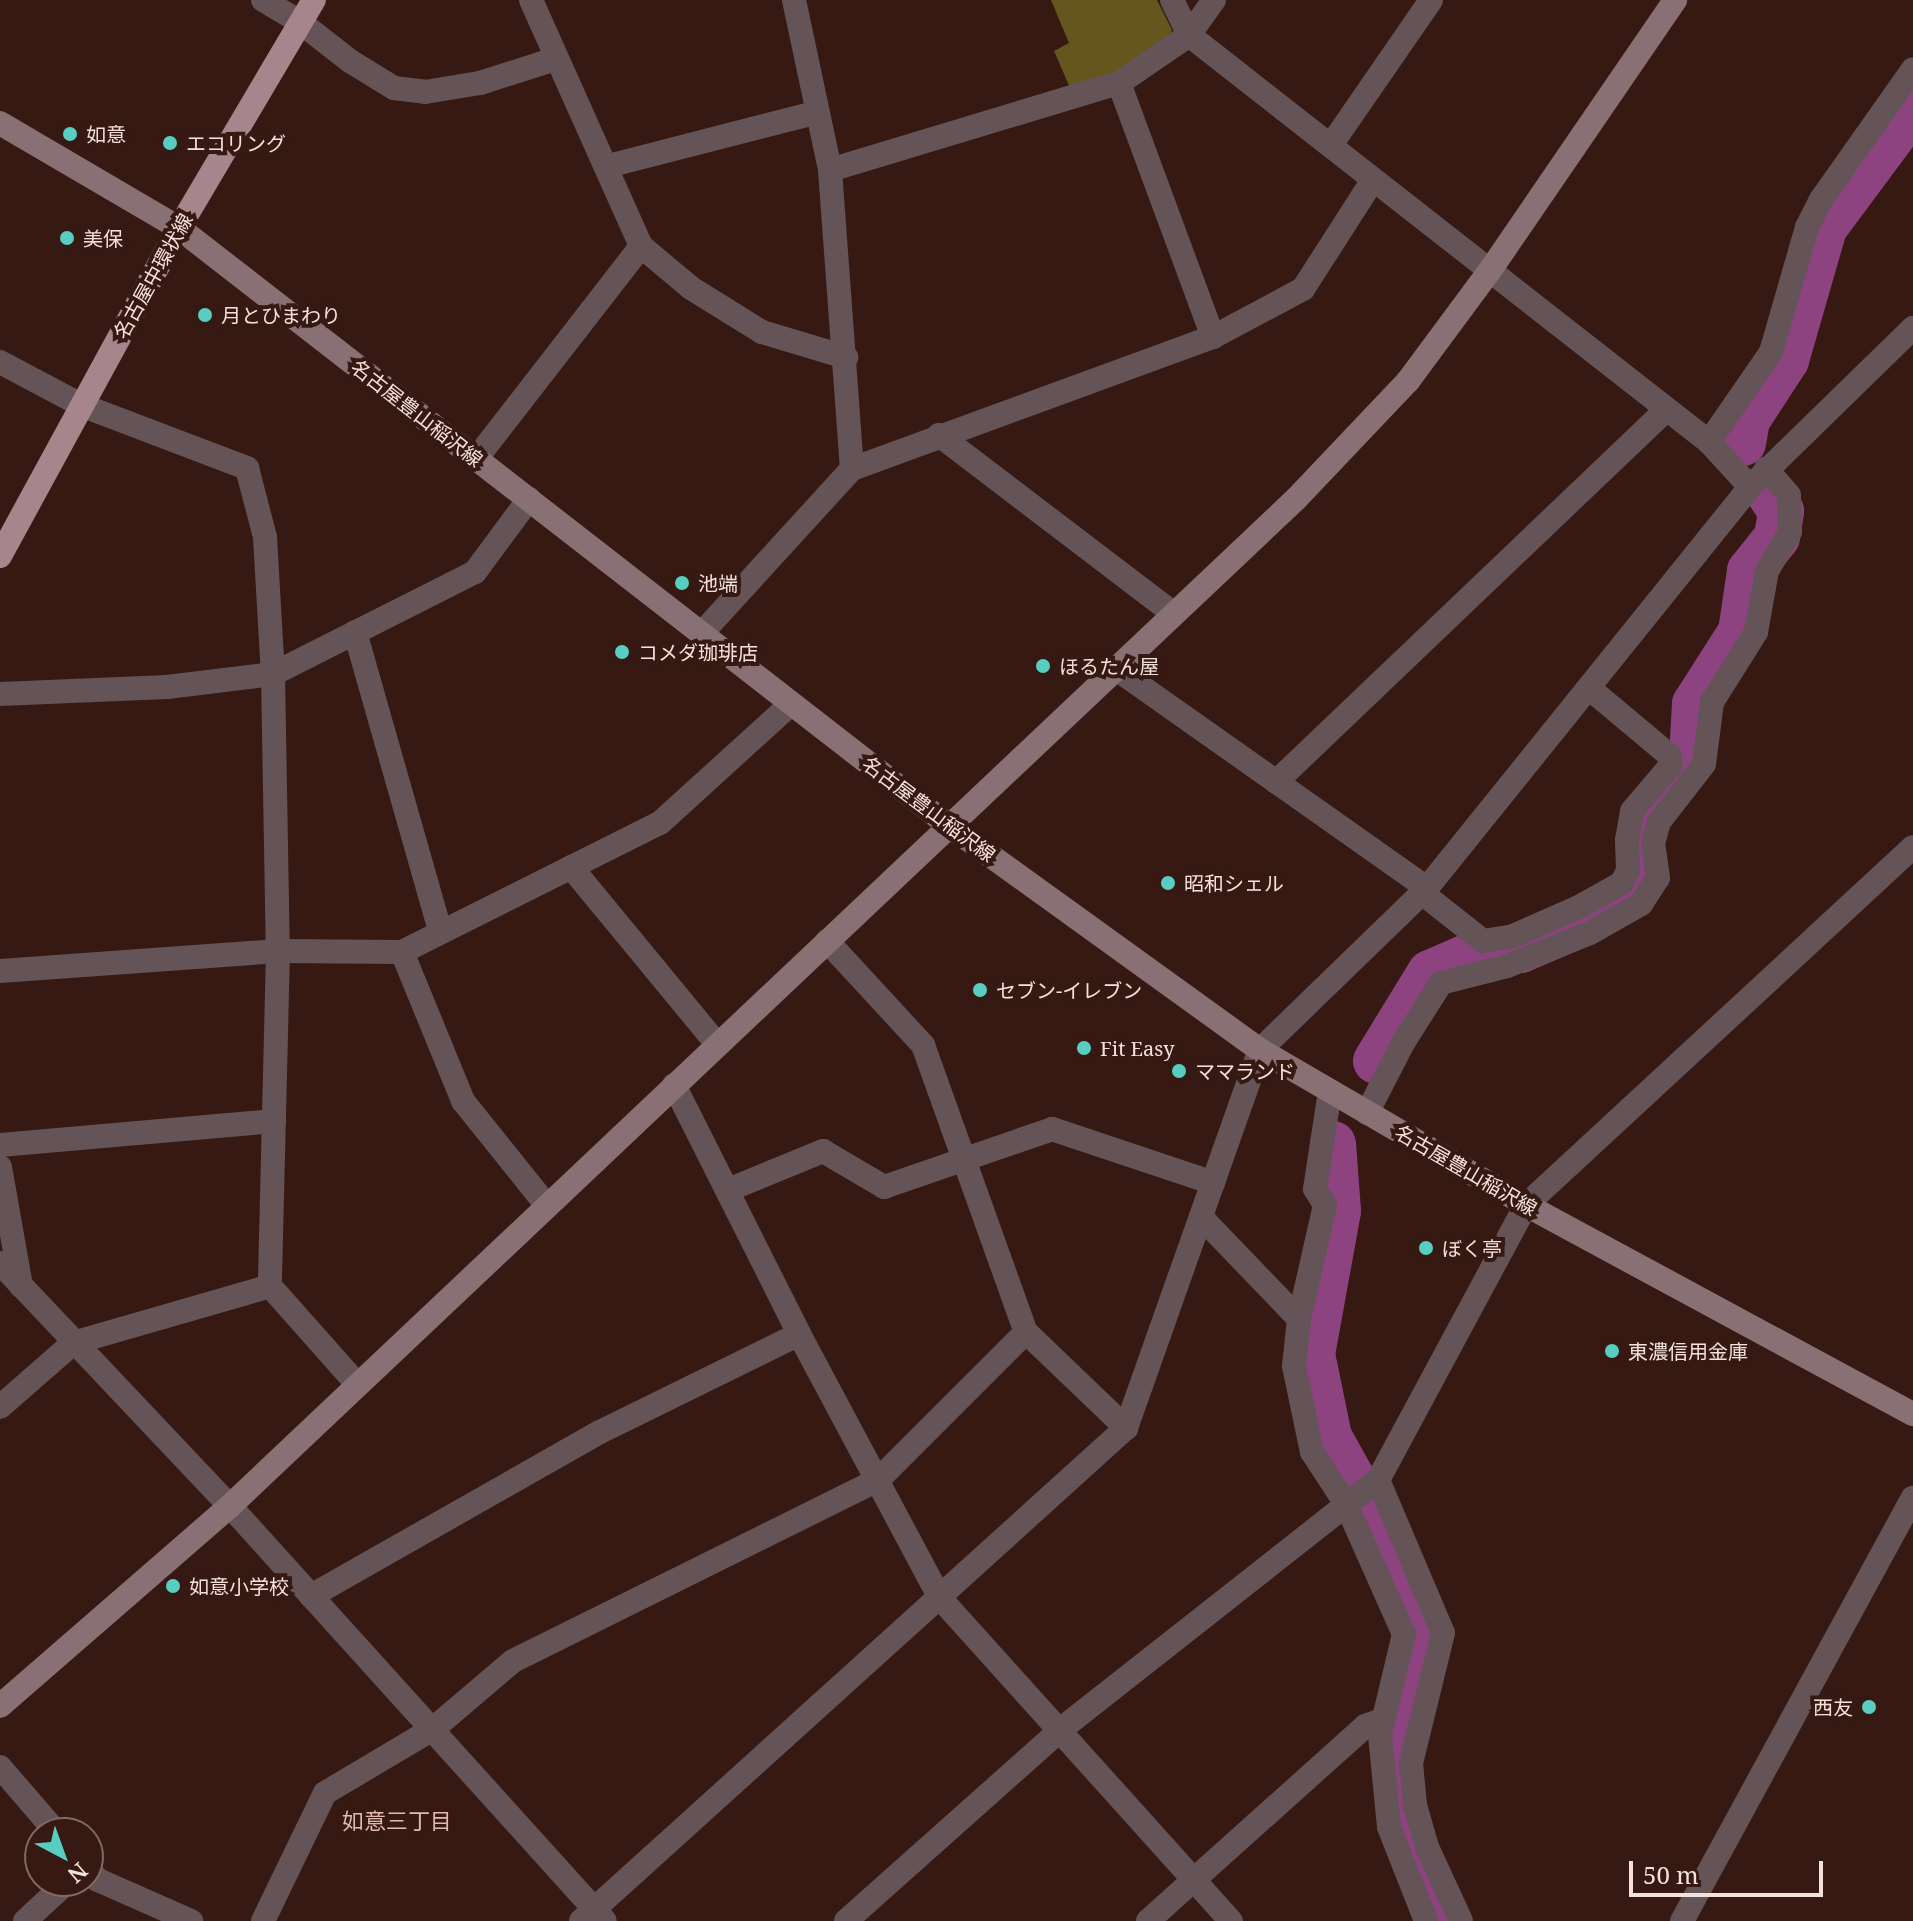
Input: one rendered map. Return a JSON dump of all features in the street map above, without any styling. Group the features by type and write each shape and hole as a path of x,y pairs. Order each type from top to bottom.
{"main road":[{"name":"名古屋中環状線","path":"0,556 179,228 314,0"}],"street":[{"path":"263,0 394,88 425,92 480,83 555,59"},
{"path":"531,0 555,59 608,166 641,246 691,288 762,332 846,357"},
{"path":"794,0 815,113 830,170 852,469"},
{"path":"1172,0 1189,35 1709,442 1758,478 1789,495 1790,532 1767,571 1756,632 1712,702 1704,764 1659,822 1653,844 1658,878 1650,891 1641,904 1590,933 1507,966 1441,983 1403,1043 1367,1113"},
{"path":"830,170 1119,83 1189,35 1214,0"},
{"path":"1331,145 1431,0"},
{"path":"0,1706 230,1506 716,1043 1296,499 1408,381 1491,269 1675,0"},
{"path":"1709,442 1771,352 1807,227 1820,201 1913,69"},
{"path":"1119,83 1213,337"},
{"path":"608,166 815,113"},
{"name":"名古屋豊山稲沢線","path":"0,123 179,228 948,825 1260,1050 1526,1205 1913,1414"},
{"path":"702,633 852,469 1213,337 1303,289 1373,180"},
{"path":"476,459 641,246"},
{"path":"0,1263 230,1506 433,1729 593,1917 1126,1428 1260,1050 1425,890 1758,478 1913,329"},
{"path":"0,362 81,405 247,468 265,537 273,674 278,951 270,1286 358,1385"},
{"path":"1276,782 1667,409"},
{"path":"939,435 1173,613"},
{"path":"0,694 167,687 273,674 475,572 529,499"},
{"path":"355,632 440,931"},
{"path":"1115,668 1425,890 1483,941 1513,936 1579,907 1622,883 1628,870 1627,840 1632,811 1671,765 1669,755 1589,688"},
{"path":"0,971 278,951 402,952 660,823 791,704"},
{"path":"846,1921 1060,1730 1362,1492 1526,1205 1913,847"},
{"path":"571,867 716,1043"},
{"path":"827,941 923,1045 1026,1332 1126,1428"},
{"path":"402,952 463,1101 547,1206"},
{"path":"674,1085 799,1334 940,1598 1231,1921"},
{"path":"1330,1091 1315,1189 1325,1205 1299,1319 1294,1366 1312,1452 1362,1492 1443,1633 1411,1763 1415,1805 1427,1847 1461,1921"},
{"path":"0,1145 274,1121"},
{"path":"728,1190 823,1151 884,1187 1052,1129 1213,1183"},
{"path":"0,1167 21,1286"},
{"path":"1201,1217 1299,1319"},
{"path":"0,1407 73,1343 270,1286"},
{"path":"263,1921 325,1793 433,1729 513,1661 878,1480 1026,1332"},
{"path":"311,1596 600,1432 799,1334"},
{"path":"1362,1492 1404,1634 1380,1735 1389,1827 1426,1921"},
{"path":"1682,1921 1913,1498"},
{"path":"1148,1921 1365,1726 1384,1719"},
{"path":"0,1767 43,1817"},
{"path":"104,1883 191,1921"},
{"path":"25,1921 51,1897"}],"shaded area":[{"path":"1051,0 1157,0 1172,30 1168,40 1110,78 1071,90 1054,51 1069,43"}],"waterway":[{"path":"1743,443 1747,420 1786,360 1824,228 1913,108"},
{"path":"1376,1061 1430,973 1467,957 1521,950 1579,925 1632,896 1642,871 1639,848 1646,816 1692,757 1695,704 1741,632 1750,571 1777,537 1781,511 1769,493"},
{"path":"1333,1144 1338,1211 1312,1354 1329,1437 1378,1525 1423,1631 1397,1761 1403,1823 1444,1921"}],"place":[{"name":"如意","path":"70,134"},
{"name":"エコリング","path":"170,143"},
{"name":"美保","path":"67,238"},
{"name":"月とひまわり","path":"205,315"},
{"name":"池端","path":"682,583"},
{"name":"コメダ珈琲店","path":"622,652"},
{"name":"ほるたん屋","path":"1043,666"},
{"name":"昭和シェル","path":"1168,883"},
{"name":"セブン-イレブン","path":"980,990"},
{"name":"Fit Easy","path":"1084,1048"},
{"name":"ママランド","path":"1179,1071"},
{"name":"ぼく亭","path":"1426,1248"},
{"name":"東濃信用金庫","path":"1612,1351"},
{"name":"如意小学校","path":"173,1586"},
{"name":"西友","path":"1869,1707"}],"district":[{"name":"如意三丁目","path":"397,1821"}]}
